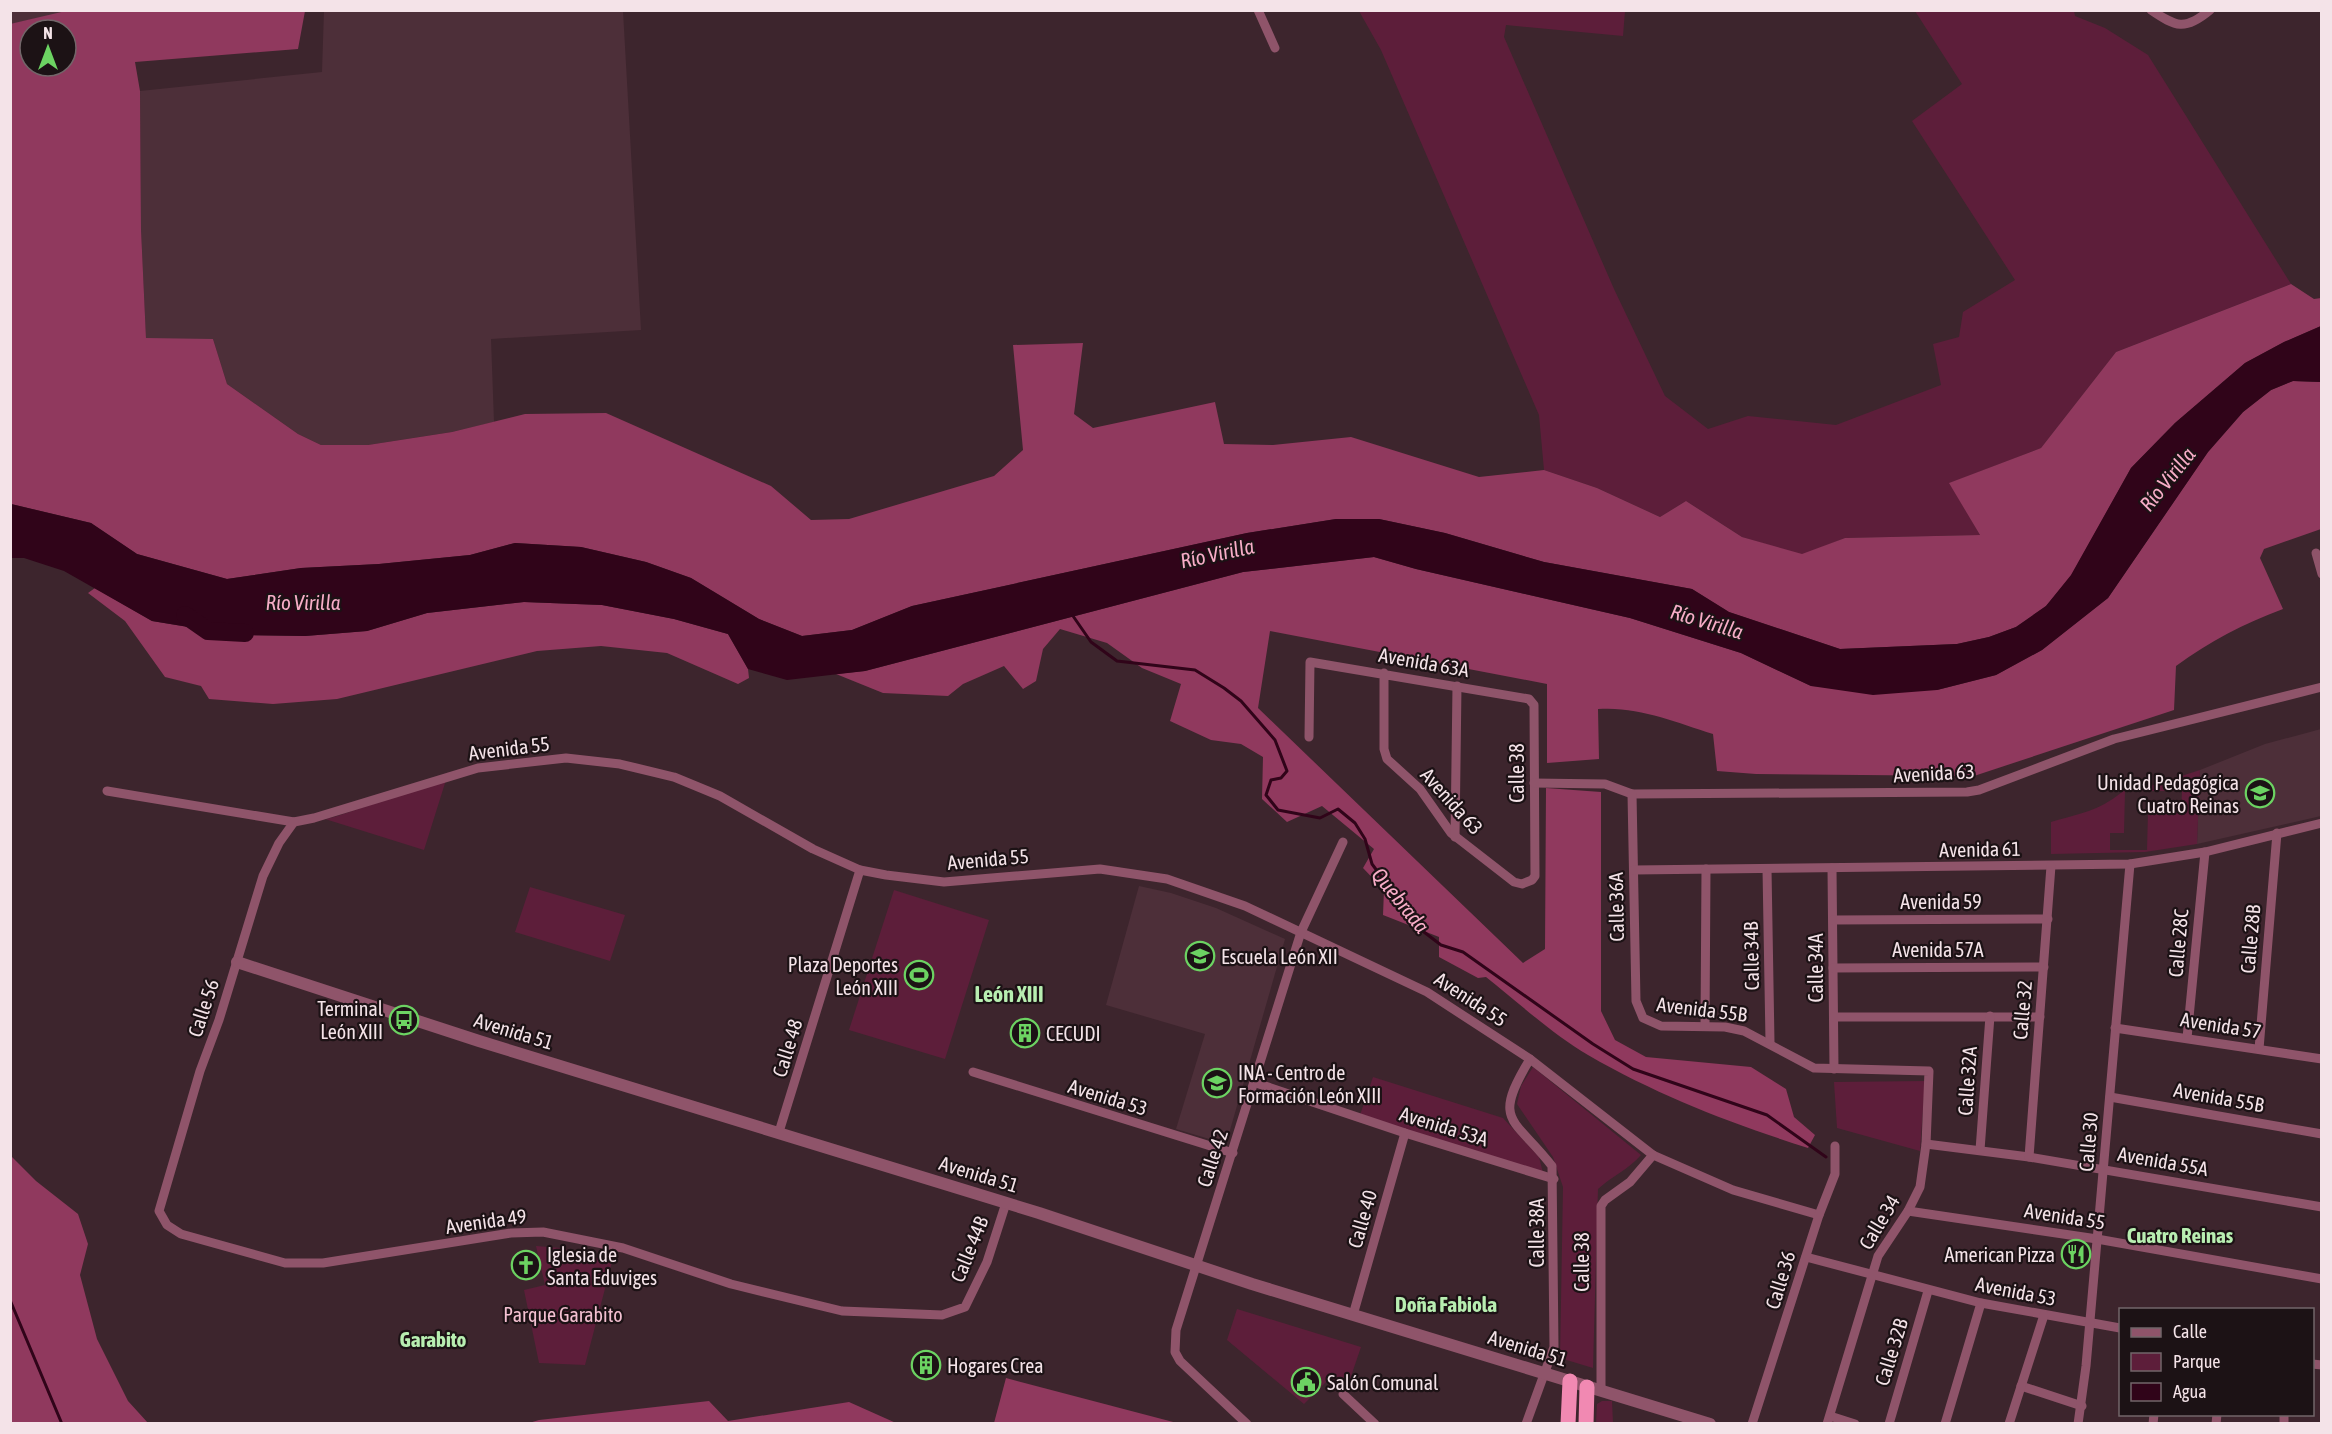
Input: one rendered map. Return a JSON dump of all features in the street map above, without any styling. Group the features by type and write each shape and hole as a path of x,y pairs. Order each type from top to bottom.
{"highway":[{"path":"1568,1422 1570,1381"},
{"path":"1587,1424 1594,1389"}],"street":[{"path":"1258,10 1275,48"},
{"path":"2151,10 2172,24 2181,25 2196,22 2210,10"},
{"path":"2316,553 2322,574"},
{"name":"Avenida 63A","path":"1309,737 1308,664 1311,662 1384,673 1531,701"},
{"name":"Avenida 63","path":"1384,673 1384,749 1387,759 1419,789 1455,837 1514,882 1522,884 1532,880"},
{"path":"1455,837 1457,686"},
{"name":"Avenida 63","path":"1534,783 1605,784 1632,794 1943,793 1979,790 2114,740 2322,687"},
{"name":"Calle 38","path":"1531,701 1534,705 1535,876 1532,880"},
{"name":"Avenida 55","path":"107,791 294,822 478,768 566,758 620,764 674,777 720,796 813,849 860,870 944,882 991,880 1070,870 1100,869 1167,879 1216,894 1427,992 1530,1059 1653,1155 1733,1190 1819,1215"},
{"name":"Calle 36A","path":"1632,794 1636,1001 1643,1018"},
{"name":"Calle 56","path":"159,1212 200,1071 263,876 279,843 294,822"},
{"name":"Avenida 61","path":"1634,870 2130,864 2205,852 2322,823"},
{"name":"Calle 28B","path":"2259,1049 2277,833"},
{"name":"Calle 42","path":"1247,1424 1187,1370 1175,1352 1176,1330 1256,1083 1301,932 1343,842"},
{"name":"Calle 28C","path":"2187,1038 2205,852"},
{"name":"Calle 30","path":"2078,1424 2082,1406 2130,864"},
{"name":"Calle 32","path":"2029,1157 2051,866"},
{"name":"Calle 34A","path":"1832,868 1834,1069"},
{"path":"1705,1026 1706,869"},
{"name":"Calle 34B","path":"1767,869 1770,1042"},
{"name":"Calle 48","path":"779,1132 860,870"},
{"name":"Avenida 59","path":"1833,920 2048,919"},
{"name":"Avenida 51","path":"237,962 479,1041 779,1132 1353,1315 1710,1424"},
{"name":"Avenida 57A","path":"1833,968 2044,967"},
{"name":"Calle 32A","path":"1980,1150 1990,1016"},
{"path":"1834,1017 2040,1017"},
{"name":"Avenida 55B","path":"1643,1018 1661,1026 1735,1028 1770,1042 1808,1066 1834,1069 1928,1070"},
{"name":"Avenida 57","path":"2115,1028 2322,1059"},
{"name":"Calle 38A","path":"1526,1424 1554,1347 1554,1179 1552,1166 1511,1119 1509,1103 1513,1087 1530,1059"},
{"name":"Calle 34","path":"1828,1420 1872,1275 1884,1244 1908,1211 1921,1184 1926,1144 1928,1070"},
{"name":"Avenida 53","path":"973,1072 1233,1153"},
{"name":"Avenida 53A","path":"1256,1083 1405,1133 1554,1179"},
{"name":"Avenida 55B","path":"2110,1096 2322,1134"},
{"name":"Calle 40","path":"1353,1315 1405,1133"},
{"name":"Avenida 55A","path":"1926,1144 2029,1157 2322,1207"},
{"name":"Calle 36","path":"1752,1424 1819,1215 1835,1174 1834,1146"},
{"name":"Calle 38","path":"1594,1389 1601,1206 1605,1200 1630,1182 1653,1155"},
{"name":"Calle 44B","path":"965,1307 987,1262 1006,1203"},
{"name":"Avenida 55","path":"1908,1211 2097,1239 2322,1279"},
{"name":"Avenida 49","path":"159,1212 167,1225 181,1234 285,1263 323,1263 511,1233 543,1232 623,1248 731,1284 842,1311 942,1315 965,1307"},
{"name":"Avenida 53","path":"1806,1257 1928,1291 1981,1303 2119,1328"},
{"name":"Calle 32B","path":"1889,1424 1928,1291"},
{"path":"1945,1424 1981,1303"},
{"path":"2009,1424 2044,1315"},
{"path":"2021,1386 2082,1406"},
{"path":"1343,1394 1375,1424"},
{"path":"1828,1420 1855,1424"}],"shaded area":[{"path":"11,10 70,11 38,18 18,18 18,22 11,24"},
{"path":"70,10 305,11 298,49 135,62 140,91 141,229 146,338 213,339 227,384 298,434 321,445 368,445 452,432 525,414 606,413 771,486 811,520 849,519 994,476 1023,450 1013,345 1083,343 1074,414 1093,428 1215,402 1224,444 1273,445 1351,437 1479,477 1544,470 1597,488 1660,517 1686,501 1742,537 1802,554 1845,538 1980,535 1949,483 2041,448 2116,352 2291,284 2314,299 2321,298 2321,326 2284,342 2245,363 2175,423 2131,468 2071,576 2046,606 2016,627 1989,637 1957,644 1840,649 1729,612 1692,589 1544,562 1445,533 1379,519 1336,519 1247,533 912,606 852,630 802,636 759,619 691,578 646,562 581,547 515,543 470,555 379,564 301,568 227,579 137,554 91,523 11,504 10,24 18,22 18,78 78,78 78,18 36,18"},
{"path":"324,11 623,11 641,330 491,339 494,422 452,432 368,445 321,445 298,434 227,384 213,339 146,339 141,229 140,91 322,72"},
{"path":"2293,381 2321,382 2321,529 2264,549 2260,558 2283,609 2227,634 2176,666 2174,710 1974,776 1756,774 1717,771 1713,734 1642,712 1613,709 1598,709 1599,759 1547,763 1547,684 1270,631 1258,708 1523,963 1545,949 1546,788 1601,792 1601,1011 1615,1040 1646,1057 1751,1067 1786,1089 1794,1117 1815,1135 1808,1148 1695,1108 1615,1070 1562,1038 1486,977 1478,978 1439,957 1439,937 1383,915 1384,890 1363,868 1374,849 1322,806 1287,822 1262,799 1263,757 1241,744 1211,740 1170,721 1181,684 1142,668 1107,643 1060,629 1043,649 1036,681 1023,689 1004,666 963,684 948,696 883,693 836,674 865,671 1243,572 1374,557 1416,569 1630,618 1741,653 1811,686 1937,690 1996,675 2042,650 2108,598 2208,452 2243,412 2271,390"},
{"path":"95,588 152,621 237,635 305,636 367,631 427,613 524,602 602,605 674,619 728,634 748,669 749,678 738,684 667,653 601,646 537,651 337,699 273,704 209,699 201,686 165,677 125,621 88,593"},
{"name":"Unidad Pedagógica Cuatro Reinas","path":"2321,729 2321,816 2197,844 2200,770 2265,744"},
{"name":"Escuela León XII","path":"1139,886 1171,893 1216,908 1285,939 1226,1144 1176,1129 1205,1034 1106,1005"},
{"path":"10,1155 36,1181 78,1214 88,1244 80,1275 97,1339 128,1401 148,1423 11,1423"},
{"path":"1006,1378 1177,1423 994,1423"},
{"path":"709,1401 728,1421 849,1402 896,1423 529,1423"}],"green space":[{"path":"1359,11 1625,11 1623,36 1506,25 1504,37 1614,289 1665,396 1708,429 1748,416 1836,425 1941,385 1933,344 1959,337 1963,312 2015,280 1912,121 1962,84 1915,11 2074,11 2075,16 2105,28 2148,55 2291,284 2116,352 2041,448 1950,483 1980,535 1845,538 1802,555 1742,537 1686,501 1660,517 1597,488 1544,470 1539,415 1381,50"},
{"path":"2200,770 2197,844 2145,852 2051,854 2051,822 2097,808 2126,789 2134,786 2140,784 2141,789","holes":["2125,791 2182,791 2181,812 2148,812 2147,850 2110,850 2110,833 2124,833"]},
{"path":"446,780 424,850 325,819 334,817"},
{"path":"530,887 625,915 610,961 515,932"},
{"name":"Plaza Deportes León XIII","path":"894,890 989,920 945,1059 849,1030"},
{"path":"1533,1067 1641,1155 1598,1189 1593,1368 1560,1358 1563,1187 1553,1157 1517,1104 1521,1086"},
{"path":"1373,1077 1503,1118 1539,1157 1543,1173 1360,1115"},
{"path":"1925,1081 1920,1151 1837,1128 1834,1082"},
{"name":"Parque Garabito","path":"536,1246 561,1248 612,1262 585,1365 539,1363 524,1290 545,1285"},
{"path":"1237,1309 1361,1347 1346,1391 1331,1377 1304,1404 1227,1340"},
{"path":"1602,1401 1612,1401 1613,1423 1596,1423 1597,1404"}],"water":[{"name":"Río Virilla","path":"2321,326 2321,382 2293,381 2271,390 2243,412 2208,452 2108,598 2042,650 1996,675 1937,690 1873,695 1811,686 1741,653 1630,618 1416,569 1374,557 1243,572 865,671 787,680 748,669 728,634 674,619 602,605 524,602 427,613 367,631 305,636 237,635 152,621 64,571 24,558 11,558 11,504 91,523 137,554 227,579 301,568 379,564 470,555 515,543 581,547 646,562 691,578 759,619 802,636 852,630 912,606 1247,533 1336,519 1379,519 1445,533 1544,562 1692,589 1729,612 1840,649 1957,644 1989,637 2016,627 2046,606 2071,575 2131,468 2175,423 2245,363 2284,342"}],"waterway":[{"name":"Río Virilla","path":"185,615 208,631 245,633"},
{"name":"Quebrada","path":"1073,616 1091,642 1117,661 1195,670 1241,701 1275,740 1287,771 1281,778 1271,780 1266,795 1278,810 1320,818 1338,809 1355,823 1365,839 1372,864 1420,929 1441,945 1463,952 1593,1044 1633,1069 1767,1115 1826,1157"},
{"path":"10,1300 62,1424"}],"place":[{"name":"Unidad Pedagógica Cuatro Reinas","path":"2260,793"},
{"name":"Escuela León XII","path":"1200,956"},
{"name":"Plaza Deportes León XIII","path":"919,975"},
{"name":"Terminal León XIII","path":"404,1020"},
{"name":"CECUDI","path":"1025,1033"},
{"name":"INA - Centro de Formación León XIII","path":"1217,1083"},
{"name":"American Pizza","path":"2076,1254"},
{"name":"Iglesia de Santa Eduviges","path":"526,1265"},
{"name":"Hogares Crea","path":"926,1365"},
{"name":"Salón Comunal","path":"1306,1382"}],"district":[{"name":"León XIII","path":"1009,994"},
{"name":"Cuatro Reinas","path":"2180,1235"},
{"name":"Doña Fabiola","path":"1446,1304"},
{"name":"Garabito","path":"433,1339"}]}
